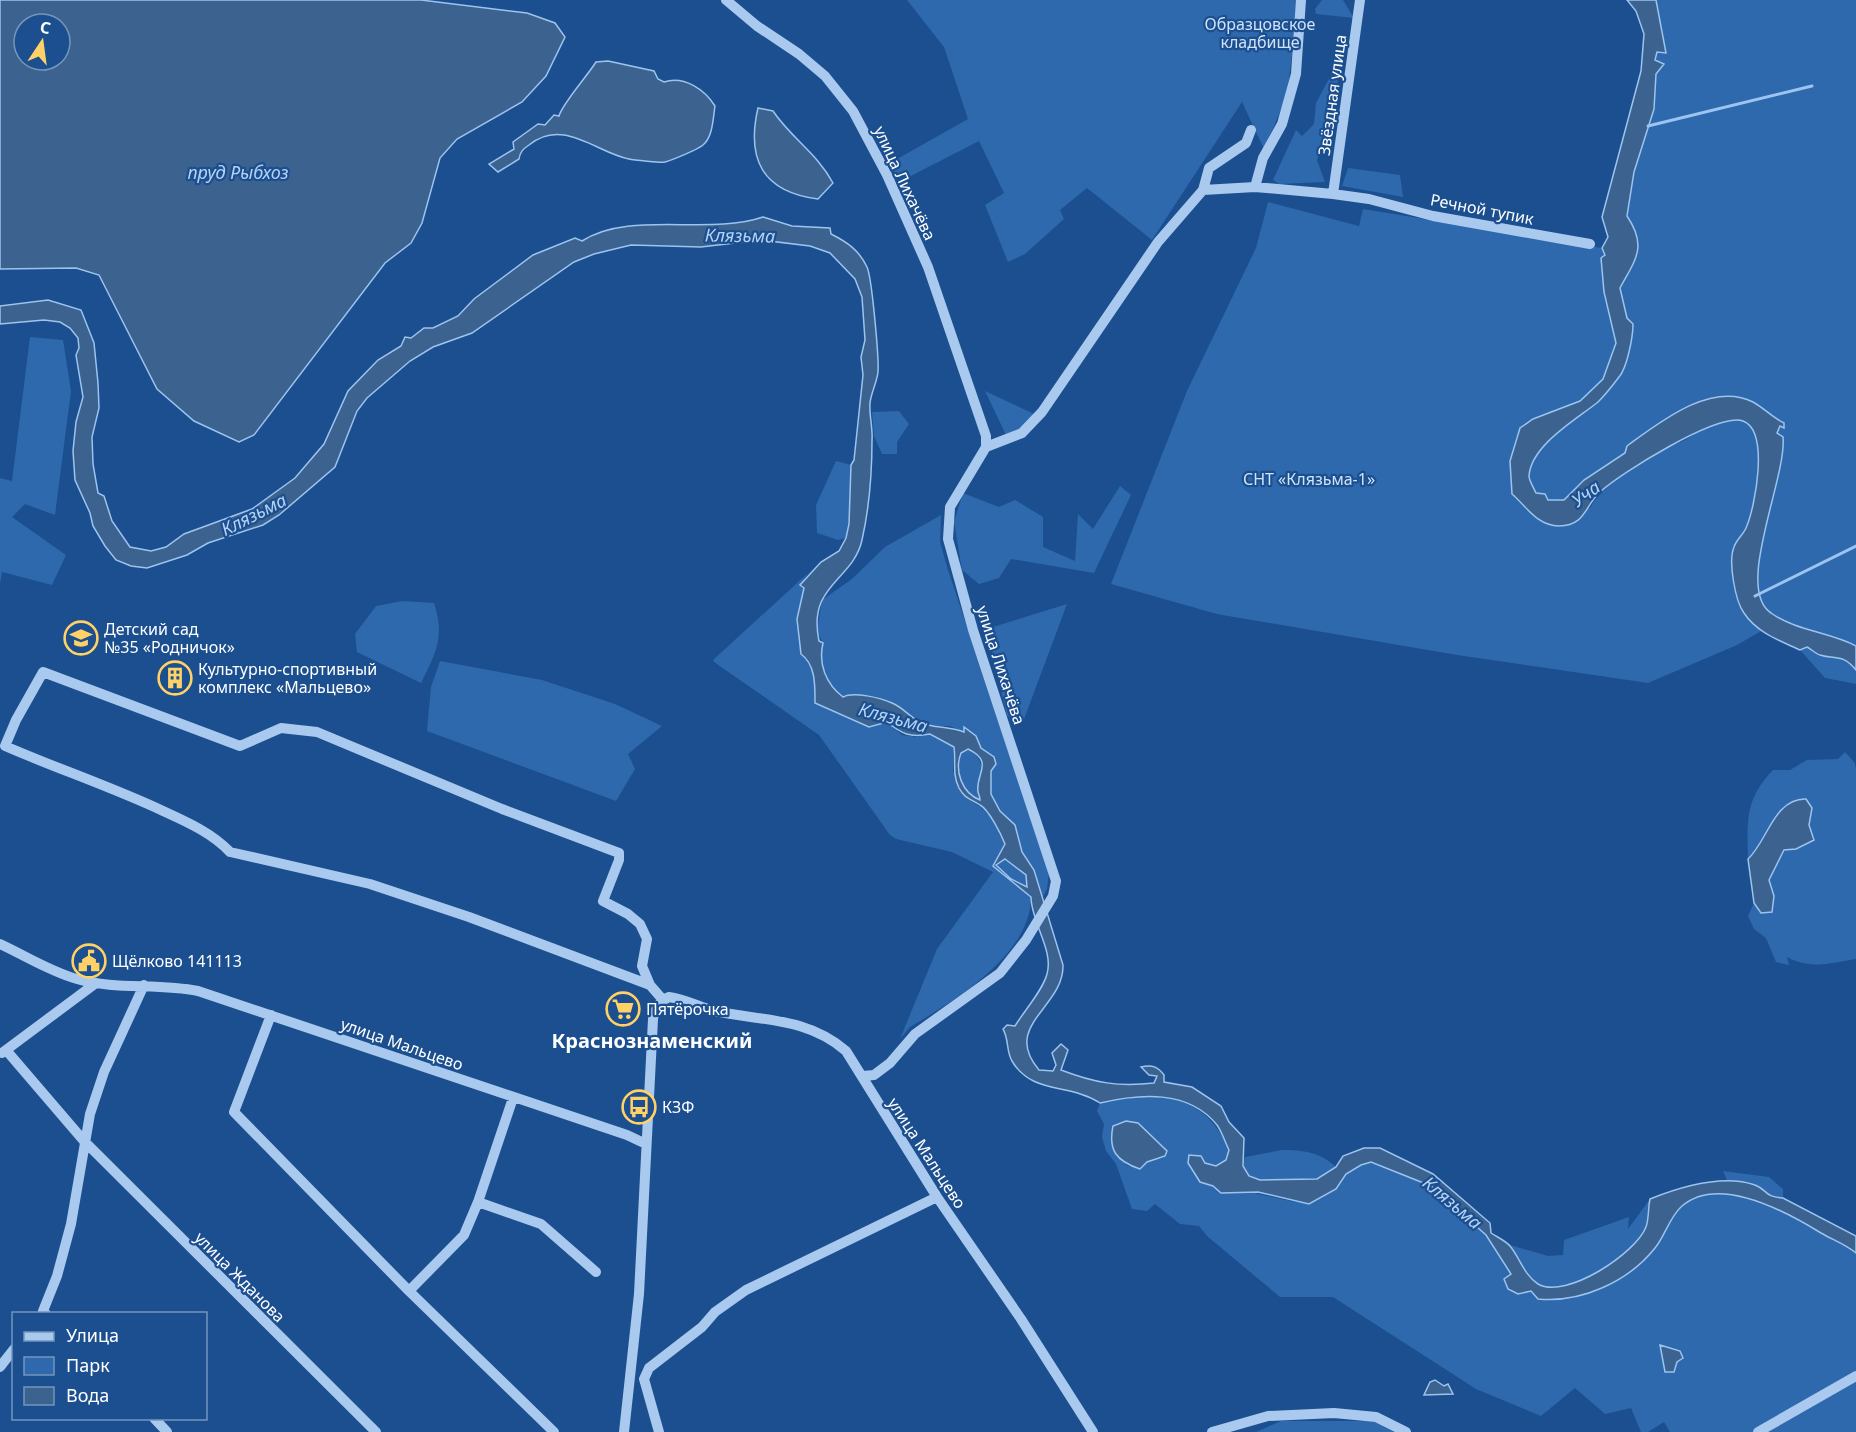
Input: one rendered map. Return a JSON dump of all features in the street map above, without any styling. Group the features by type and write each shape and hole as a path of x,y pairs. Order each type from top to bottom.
{"street":[{"name":"улица Лихачёва","path":"726,0 825,76 853,111 872,145 928,267 984,424 986,447 950,507 948,540 973,630 1052,864 1056,885 1053,896 1026,940 1000,973 915,1034 890,1063 874,1075 863,1076"},
{"path":"1256,187 1263,158 1282,124 1296,74 1301,0"},
{"name":"Звёздная улица","path":"1333,194 1360,0"},
{"path":"986,447 1022,433 1042,412 1158,242 1203,190 1209,168 1245,143 1251,130"},
{"name":"Речной тупик","path":"1203,190 1256,187 1369,199 1433,216 1590,244"},
{"path":"624,1432 633,1370 653,1019 655,1009 663,1000 650,985 642,966 647,939 640,924 628,914 603,902 619,860 619,853 318,732 281,728 240,746 42,672 5,746 179,819 219,840 230,852 370,884 469,916 650,985"},
{"name":"улица Мальцево","path":"0,944 75,979 96,983 173,986 198,991 627,1135 646,1144"},
{"path":"3,1052 96,983"},
{"path":"44,1312 71,1224 84,1141 104,1072 144,985"},
{"name":"улица Мальцево","path":"663,1000 676,998 712,1010 793,1023 829,1036 846,1051 863,1076 875,1101 937,1197 1021,1319 1093,1432"},
{"path":"271,1015 234,1112 409,1291 554,1432"},
{"name":"улица Жданова","path":"3,1052 84,1141 376,1432"},
{"path":"409,1291 464,1235 478,1202 513,1098"},
{"path":"659,1432 645,1379 646,1372 702,1326 715,1312 746,1290 937,1197"},
{"path":"478,1202 541,1224 596,1272"},
{"path":"0,1367 12,1352"},
{"path":"633,1370 646,1372"},
{"path":"1758,1432 1856,1376"},
{"path":"1212,1432 1268,1416 1334,1413 1377,1417 1398,1431"},
{"path":"154,1420 167,1432"}],"green space":[{"name":"Образцовское кладбище","path":"907,0 1303,0 1294,37 1287,96 1264,149 1242,102 1152,240 1087,188 1060,210 1064,219 1025,254 1008,262 985,205 1004,193 979,141 899,182 890,163 968,119 944,47"},
{"path":"1322,0 1343,0 1354,18 1316,14 1315,9"},
{"path":"1656,0 1856,0 1856,646 1835,637 1790,624 1770,613 1761,601 1757,583 1759,561 1783,450 1777,433 1780,426 1784,428 1756,404 1735,397 1718,397 1686,408 1627,446 1625,453 1584,480 1564,500 1548,500 1536,493 1530,480 1532,465 1546,443 1606,393 1622,373 1629,352 1633,324 1627,318 1620,288 1637,254 1637,237 1627,216 1634,172 1654,109 1655,74 1664,64 1655,60 1657,51 1665,53"},
{"path":"1339,60 1336,106 1317,160 1325,182 1279,184 1273,180 1296,130 1302,136 1314,124 1316,103"},
{"path":"1348,168 1400,175 1403,197 1342,186"},
{"name":"СНТ «Клязьма-1»","path":"1268,202 1359,226 1363,209 1602,248 1605,255 1601,259 1604,295 1616,343 1607,372 1596,388 1582,399 1538,416 1527,422 1519,431 1513,454 1512,494 1527,511 1590,508 1611,485 1663,450 1721,421 1744,422 1752,429 1757,440 1758,470 1747,525 1733,549 1732,574 1735,593 1742,609 1763,630 1737,645 1648,683 1457,655 1217,614 1111,584 1187,391 1256,248"},
{"path":"30,337 63,340 71,391 55,515 25,504 12,517 66,555 52,585 2,572 0,584 0,478 12,481"},
{"path":"985,391 1036,415 1033,422 1006,435"},
{"path":"899,411 909,424 897,442 897,454 882,454 874,436 872,412"},
{"path":"836,461 851,465 849,524 846,538 838,540 817,533 816,505"},
{"path":"1120,486 1131,495 1094,573 1011,559 999,578 979,584 962,570 954,522 963,493 999,507 1015,500 1043,517 1043,547 1075,561 1078,514 1093,529"},
{"path":"941,515 940,542 948,570 1049,872 1047,889 1041,900 1034,870 1022,852 1015,825 1000,811 991,794 991,771 996,764 992,757 980,747 972,734 964,728 964,732 950,726 928,726 892,703 865,695 843,697 831,688 820,656 823,643 817,631 822,600 852,579 885,547"},
{"path":"808,573 800,584 804,588 797,619 801,654 810,664 814,676 815,703 887,722 902,735 917,737 930,734 954,747 953,771 967,799 974,802 990,817 1005,844 993,866 1031,897 1028,918 1018,938 1004,957 968,990 910,1027 900,1039 937,949 993,872 952,852 896,839 890,835 819,735 714,662 713,660"},
{"path":"402,601 434,603 437,615 439,635 435,653 421,683 357,652 355,634 376,606"},
{"path":"1067,604 1023,722 1007,716 988,634 993,627"},
{"path":"1807,647 1818,654 1847,661 1856,670 1856,684 1825,678 1800,650"},
{"path":"440,661 542,680 615,704 662,726 628,754 635,769 616,801 427,731 431,687"},
{"path":"968,749 978,759 983,772 981,801 964,787 959,774 961,753"},
{"path":"1845,752 1855,763 1856,769 1856,959 1830,964 1813,964 1787,957 1789,965 1776,962 1766,938 1754,929 1748,916 1754,903 1761,913 1774,896 1769,880 1785,850 1796,849 1814,840 1809,825 1812,808 1806,800 1795,801 1786,806 1772,822 1755,852 1748,859 1748,822 1753,801 1757,791 1773,770 1790,770 1807,760 1838,759"},
{"path":"1005,858 1026,875 1027,887 1011,879 996,865"},
{"path":"1154,1095 1180,1101 1209,1118 1229,1150 1226,1160 1216,1166 1205,1163 1200,1181 1295,1202 1336,1189 1346,1174 1371,1162 1431,1186 1486,1235 1511,1274 1504,1279 1518,1294 1531,1291 1539,1299 1571,1298 1603,1288 1618,1280 1644,1260 1662,1238 1678,1209 1697,1196 1715,1193 1733,1195 1772,1207 1856,1253 1856,1432 1670,1432 1664,1422 1648,1432 1641,1432 1631,1408 1605,1414 1575,1388 1541,1416 1476,1389 1333,1297 1280,1297 1207,1236 1199,1226 1180,1224 1155,1204 1147,1211 1132,1209 1116,1164 1106,1151 1102,1137 1104,1124 1097,1111 1100,1103","holes":["1138,1123 1167,1151 1145,1163 1139,1169 1126,1165 1114,1152","1660,1345 1683,1359 1677,1362 1673,1372 1665,1372"]},
{"path":"1282,1150 1311,1153 1324,1158 1336,1167 1317,1179 1260,1180 1249,1177 1243,1165 1245,1157"},
{"path":"1723,1171 1769,1177 1783,1189 1783,1198 1770,1197 1756,1185 1727,1180"},
{"path":"1650,1199 1647,1224 1640,1238 1598,1272 1564,1286 1549,1287 1537,1283 1525,1270 1510,1245 1548,1256 1563,1255 1564,1240 1629,1217 1628,1229"},
{"path":"1281,1421 1373,1421 1394,1432 1256,1432"}],"water":[{"name":"пруд Рыбхоз","path":"0,0 421,0 527,13 555,23 565,37 546,76 522,102 457,139 440,158 422,223 411,243 385,263 254,435 239,442 194,421 157,389 99,275 76,268 0,269"},
{"name":"Уча","path":"1627,0 1656,0 1666,53 1657,52 1655,60 1664,64 1656,74 1654,109 1634,172 1627,216 1637,236 1638,245 1634,261 1620,288 1627,318 1633,324 1631,344 1622,373 1598,402 1546,443 1532,465 1530,480 1536,493 1545,494 1548,500 1564,500 1584,480 1625,453 1627,446 1687,407 1703,400 1720,397 1737,397 1753,402 1784,423 1784,428 1780,426 1777,433 1783,437 1782,455 1760,558 1758,581 1761,600 1771,613 1791,624 1856,646 1856,670 1842,659 1817,654 1807,647 1800,650 1770,636 1749,620 1741,607 1733,581 1732,553 1750,518 1758,471 1756,439 1751,428 1743,421 1730,421 1713,426 1647,459 1599,493 1584,514 1568,525 1544,523 1532,515 1512,494 1510,461 1520,428 1533,419 1580,401 1603,379 1616,343 1604,292 1601,258 1605,255 1602,248 1608,237 1602,217 1641,71 1644,34 1636,11"},
{"path":"608,61 654,71 658,79 664,82 672,80 686,82 700,90 715,106 712,127 706,142 684,155 659,162 617,156 580,139 554,135 542,137 529,145 522,151 519,159 498,172 489,164 514,149 513,142 538,124 545,125 554,115 559,116 565,104 596,62"},
{"path":"758,108 773,111 827,172 833,183 818,199 784,189 772,181 763,170 757,158 755,143"},
{"name":"Клязьма","path":"763,217 792,226 830,228 831,234 852,247 867,267 873,301 878,364 870,403 872,435 868,503 862,540 857,554 825,595 819,607 817,622 819,641 823,643 823,666 828,680 843,697 860,695 874,697 897,705 913,718 932,726 964,732 964,727 976,736 981,748 994,757 996,764 991,771 991,794 1000,811 1015,825 1022,852 1034,870 1063,965 1061,980 1030,1028 1027,1041 1029,1054 1039,1070 1053,1071 1056,1065 1052,1053 1061,1044 1068,1050 1061,1070 1096,1081 1118,1084 1154,1083 1157,1076 1149,1075 1141,1067 1157,1068 1164,1075 1164,1082 1192,1087 1221,1106 1229,1122 1244,1138 1243,1166 1249,1176 1260,1180 1317,1179 1336,1167 1343,1156 1364,1148 1380,1148 1433,1174 1490,1223 1491,1233 1510,1246 1533,1280 1550,1287 1565,1286 1582,1280 1615,1261 1629,1249 1640,1238 1646,1227 1650,1199 1688,1186 1716,1181 1755,1185 1769,1195 1783,1198 1856,1236 1856,1253 1807,1224 1772,1207 1733,1195 1715,1194 1697,1197 1682,1206 1674,1215 1655,1248 1631,1271 1617,1280 1587,1294 1571,1298 1538,1299 1531,1291 1518,1294 1508,1289 1504,1279 1511,1274 1486,1235 1431,1186 1371,1162 1346,1174 1336,1189 1309,1204 1258,1192 1221,1193 1213,1186 1200,1182 1188,1163 1189,1155 1201,1156 1205,1163 1216,1166 1226,1160 1229,1150 1217,1125 1205,1113 1192,1105 1162,1097 1131,1098 1100,1103 1076,1093 1041,1084 1020,1072 1010,1057 1003,1029 1007,1025 1015,1026 1042,987 1048,965 1031,897 993,866 1005,844 998,829 983,808 961,792 955,773 954,747 930,734 917,736 907,734 887,722 869,727 815,703 815,683 812,670 801,654 797,619 804,588 800,585 821,562 839,551 846,538 849,524 851,465 854,460 863,375 861,357 865,340 862,297 855,279 830,253 810,246 761,240 701,247 631,245 594,254 574,262 472,333 433,347 410,361 367,398 357,411 335,467 279,515 263,525 208,543 187,555 147,568 131,566 116,560 93,526 90,513 75,480 73,451 76,422 83,397 76,355 79,348 78,338 70,328 60,322 44,320 0,324 0,306 48,300 81,310 94,343 98,383 99,408 92,437 93,464 98,493 104,496 112,521 130,547 151,551 166,547 184,534 252,509 295,478 324,444 348,391 378,360 401,346 405,337 411,338 424,328 433,328 458,316 474,299 533,255 575,238 582,241 601,232 622,227 741,222","holes":["968,749 981,759 982,769 978,786 980,800 968,792 959,774 961,753","1005,859 1026,875 1027,887 1011,879 996,865"]},
{"path":"1806,799 1812,808 1809,825 1814,840 1796,849 1784,850 1769,880 1774,896 1772,912 1761,913 1754,903 1748,859 1755,852 1779,813 1795,801"},
{"path":"1126,1121 1138,1123 1167,1151 1165,1156 1147,1162 1140,1169 1120,1158 1113,1148 1113,1126"},
{"path":"1660,1345 1680,1351 1683,1358 1677,1362 1674,1372 1665,1372"},
{"path":"1435,1380 1444,1386 1448,1384 1453,1394 1424,1395 1430,1382"}],"waterway":[{"path":"1648,126 1812,86"},
{"path":"1755,596 1856,546"}],"place":[{"name":"Детский сад №35 «Родничок»","path":"81,638"},
{"name":"Культурно-спортивный комплекс «Мальцево»","path":"175,678"},
{"name":"Щёлково 141113","path":"89,961"},
{"name":"Пятёрочка","path":"623,1009"},
{"name":"КЗФ","path":"639,1107"}],"district":[{"name":"Краснознаменский","path":"652,1041"}]}
